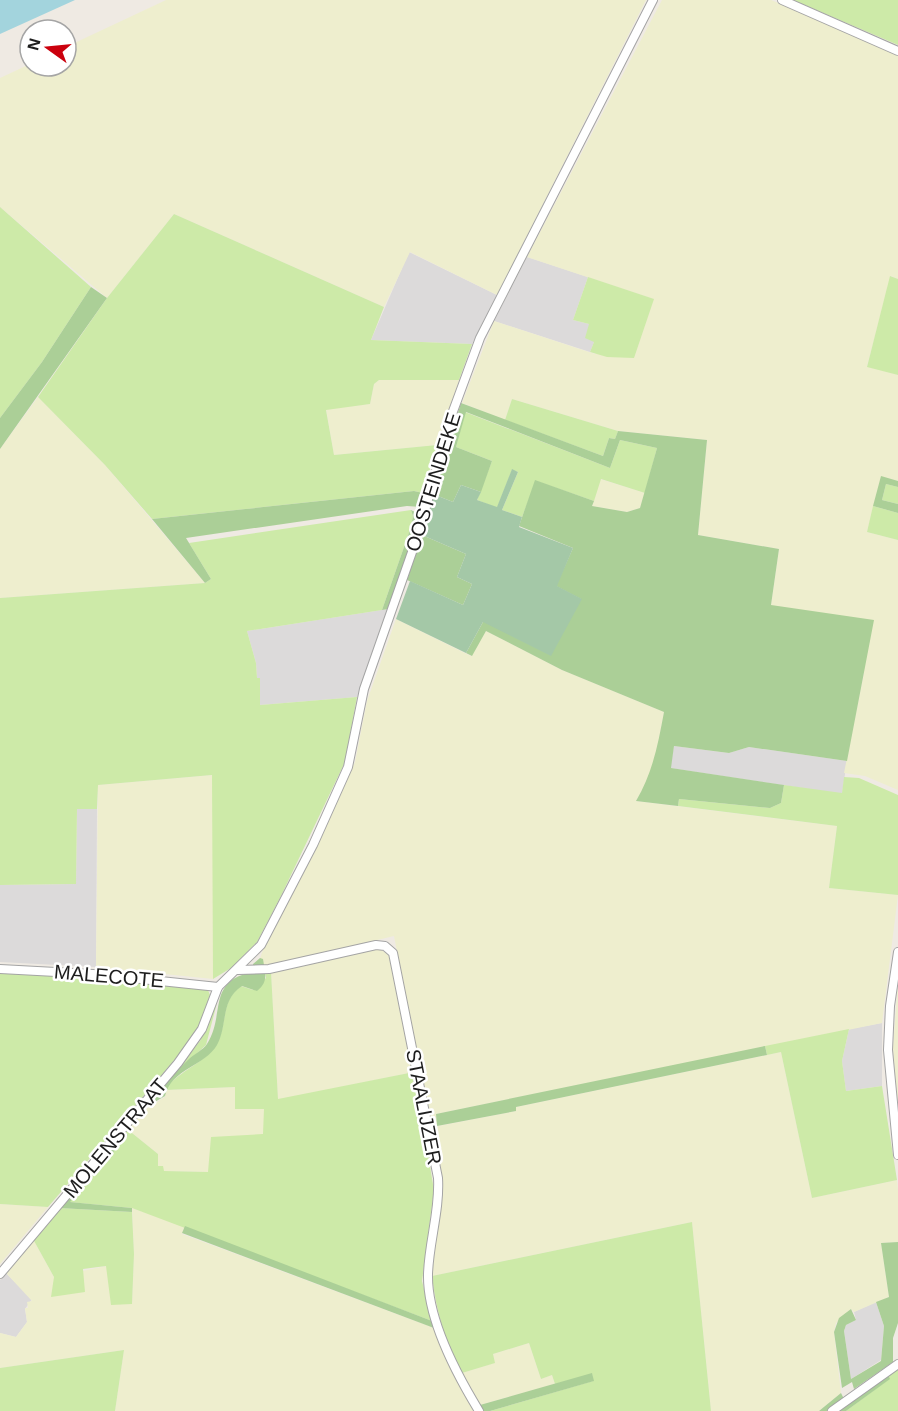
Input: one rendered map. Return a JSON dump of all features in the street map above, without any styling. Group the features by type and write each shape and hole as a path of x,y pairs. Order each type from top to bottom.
{"street":[{"name":"OOSTEINDEKE","path":"218,990 261,945 313,845 348,767 364,689 418,535 452,414 480,338 653,0"},
{"path":"782,0 898,51"},
{"name":"STAALIJZER","path":"238,970 268,969 376,945 385,946 393,953 438,1178 439,1196 428,1276 432,1302 450,1358 479,1411"},
{"path":"898,952 890,1006 888,1050 898,1155"},
{"name":"MALECOTE","path":"0,969 93,974 218,990"},
{"name":"MOLENSTRAAT","path":"0,1274 178,1063 202,1029 218,990"},
{"path":"832,1411 898,1364"}],"shaded area":[{"path":"409,252 497,295 472,344 371,340"},
{"path":"527,257 588,277 573,320 589,324 594,342 590,352 494,321"},
{"path":"388,609 357,697 260,705 260,678 257,678 256,663 247,631"},
{"path":"674,746 729,753 749,747 847,761 842,794 670,768"},
{"path":"77,809 97,809 96,967 0,962 0,885 76,884"},
{"path":"882,1023 882,1086 846,1091 842,1061 849,1029"},
{"path":"6,1273 32,1299 25,1309 27,1322 16,1337 0,1333 0,1280"},
{"path":"876,1302 884,1326 881,1360 851,1379 844,1331 846,1325 856,1320 854,1312"}],"green space":[{"path":"166,0 646,0 497,295 410,252 384,307 174,214 107,298 0,207 0,78 18,70 18,78 78,78 78,41"},
{"path":"662,0 771,0 898,53 898,279 891,276 867,366 898,375 898,481 881,477 867,532 898,540 898,790 865,776 844,773 864,673 771,605 779,549 698,535 707,440 618,431 512,399 505,420 462,403 494,321 595,354 653,299 527,257"},
{"path":"793,0 898,0 898,45"},
{"path":"0,207 91,287 42,362 0,418"},
{"path":"174,214 384,307 371,340 472,344 459,380 379,380 374,384 370,404 326,410 334,455 437,445 423,493 414,491 152,519 105,465 38,397 107,298"},
{"path":"890,276 898,279 898,375 867,367"},
{"path":"588,277 654,299 634,358 607,357 590,352 594,342 585,338 589,324 573,320"},
{"path":"91,287 107,298 0,449 0,418 42,362"},
{"path":"379,380 459,380 437,445 334,455 326,409 370,404 374,384"},
{"path":"38,397 105,465 205,583 0,598 0,449"},
{"path":"512,399 618,431 615,439 609,438 603,456 505,420"},
{"path":"461,403 603,456 609,438 615,439 618,431 707,440 698,535 779,549 771,605 874,620 847,761 749,747 729,753 674,746 671,768 784,785 781,803 770,808 679,799 678,806 636,801 651,769 664,712 562,670 486,631 472,656 466,653 483,622 581,599 556,586 573,548 519,526 535,480 594,501 592,506 627,512 640,508 657,448 620,440 610,468 466,412 456,447 492,461 481,492 461,485 453,502 433,494"},
{"path":"465,412 610,468 620,440 657,448 645,493 601,479 594,501 536,481 522,517 502,510 518,472 512,470 497,508 477,500 492,461 456,447"},
{"path":"512,469 518,472 502,510 522,517 519,527 573,548 557,586 582,599 551,656 483,622 466,653 396,619 410,581 463,605 472,584 457,577 466,554 422,535 433,494 453,502 461,485 481,492 477,500 497,507"},
{"path":"881,476 898,481 898,487 886,484 882,500 898,504 898,513 873,506"},
{"path":"600,479 645,493 640,508 627,512 592,506"},
{"path":"886,484 898,487 898,504 882,500"},
{"path":"414,491 423,493 421,507 407,506 186,538 211,579 205,583 152,519"},
{"path":"873,506 898,513 898,540 867,532"},
{"path":"411,510 413,516 411,527 382,610 247,631 256,663 257,678 260,678 260,705 357,697 345,762 257,942 231,968 213,979 212,775 98,785 97,809 77,809 76,884 0,885 0,598 205,583 211,579 189,543"},
{"path":"411,510 421,515 416,535 388,609 382,610 411,527 413,516"},
{"path":"422,535 466,554 457,577 472,584 463,605 407,580"},
{"path":"396,619 471,656 486,631 562,670 664,712 655,761 649,778 636,801 837,826 829,888 898,895 882,1023 436,1114 438,1126 516,1111 516,1107 781,1052 812,1198 897,1180 898,1242 881,1243 889,1297 854,1312 851,1309 836,1323 834,1332 841,1393 819,1411 711,1411 692,1222 432,1276 442,1184 394,936 264,967 260,958 264,947 308,864 355,762 367,701"},
{"path":"213,775 213,979 96,967 98,785"},
{"path":"844,777 859,778 898,795 898,895 829,888 837,826 678,806 679,799 770,808 781,803 784,785 842,793"},
{"path":"378,948 392,957 414,1072 278,1100 271,972"},
{"path":"260,958 263,959 265,972 265,980 261,988 257,991 242,986 235,992 230,998 220,1037 212,1052 174,1080 165,1096 153,1103 151,1101 174,1074 207,1044 213,1033 223,990 229,982 239,976 254,972 253,964"},
{"path":"271,972 278,1099 414,1072 434,1190 422,1281 432,1321 132,1208 69,1202 128,1135 125,1132 127,1129 158,1154 158,1166 163,1166 164,1171 208,1172 211,1137 263,1134 264,1109 235,1109 235,1087 166,1090 166,1088 212,1051 220,1037 227,1006 234,992 241,986 253,990 266,978 265,973"},
{"path":"0,973 91,977 208,990 210,995 199,1026 183,1050 48,1207 0,1204"},
{"path":"898,982 898,1109 893,1048"},
{"path":"217,1003 206,1045 169,1079 200,1041"},
{"path":"849,1029 842,1061 846,1091 882,1086 897,1180 812,1198 781,1052 767,1055 765,1046"},
{"path":"765,1046 767,1055 516,1107 516,1111 437,1126 436,1114"},
{"path":"235,1087 264,1109 264,1135 208,1172 163,1171 158,1167 158,1154 127,1129 151,1101 157,1102 165,1097 166,1090"},
{"path":"125,1132 128,1135 70,1202 132,1208 132,1212 59,1208"},
{"path":"0,1204 48,1207 0,1264"},
{"path":"59,1208 132,1212 134,1254 132,1304 111,1305 106,1266 83,1269 85,1292 51,1297 54,1277 33,1239"},
{"path":"132,1208 185,1226 182,1234 434,1328 474,1411 115,1411 124,1350 0,1368 0,1333 16,1337 27,1322 25,1308 28,1308 27,1302 32,1301 6,1273 33,1239 54,1277 106,1266 132,1304 134,1254"},
{"path":"692,1222 711,1411 490,1411 593,1381 592,1374 555,1384 552,1375 541,1379 529,1343 493,1354 495,1363 462,1373 442,1326 432,1276"},
{"path":"185,1226 432,1321 434,1328 182,1233"},
{"path":"898,1242 898,1323 893,1338 893,1362 854,1389 852,1382 842,1388 834,1332 839,1318 851,1309 856,1320 846,1325 844,1331 851,1379 881,1361 884,1326 876,1302 889,1297 881,1243"},
{"path":"529,1343 541,1379 552,1375 555,1384 480,1405 462,1373 494,1363 493,1354"},
{"path":"124,1350 115,1411 0,1411 0,1368"},
{"path":"898,1369 898,1411 846,1411 889,1379 888,1375"},
{"path":"592,1373 594,1381 490,1411 483,1411 480,1405"},
{"path":"888,1375 890,1379 846,1411 819,1411 841,1393 846,1403"}],"water":[{"path":"0,0 75,0 35,18 18,18 18,26 0,34"}]}
